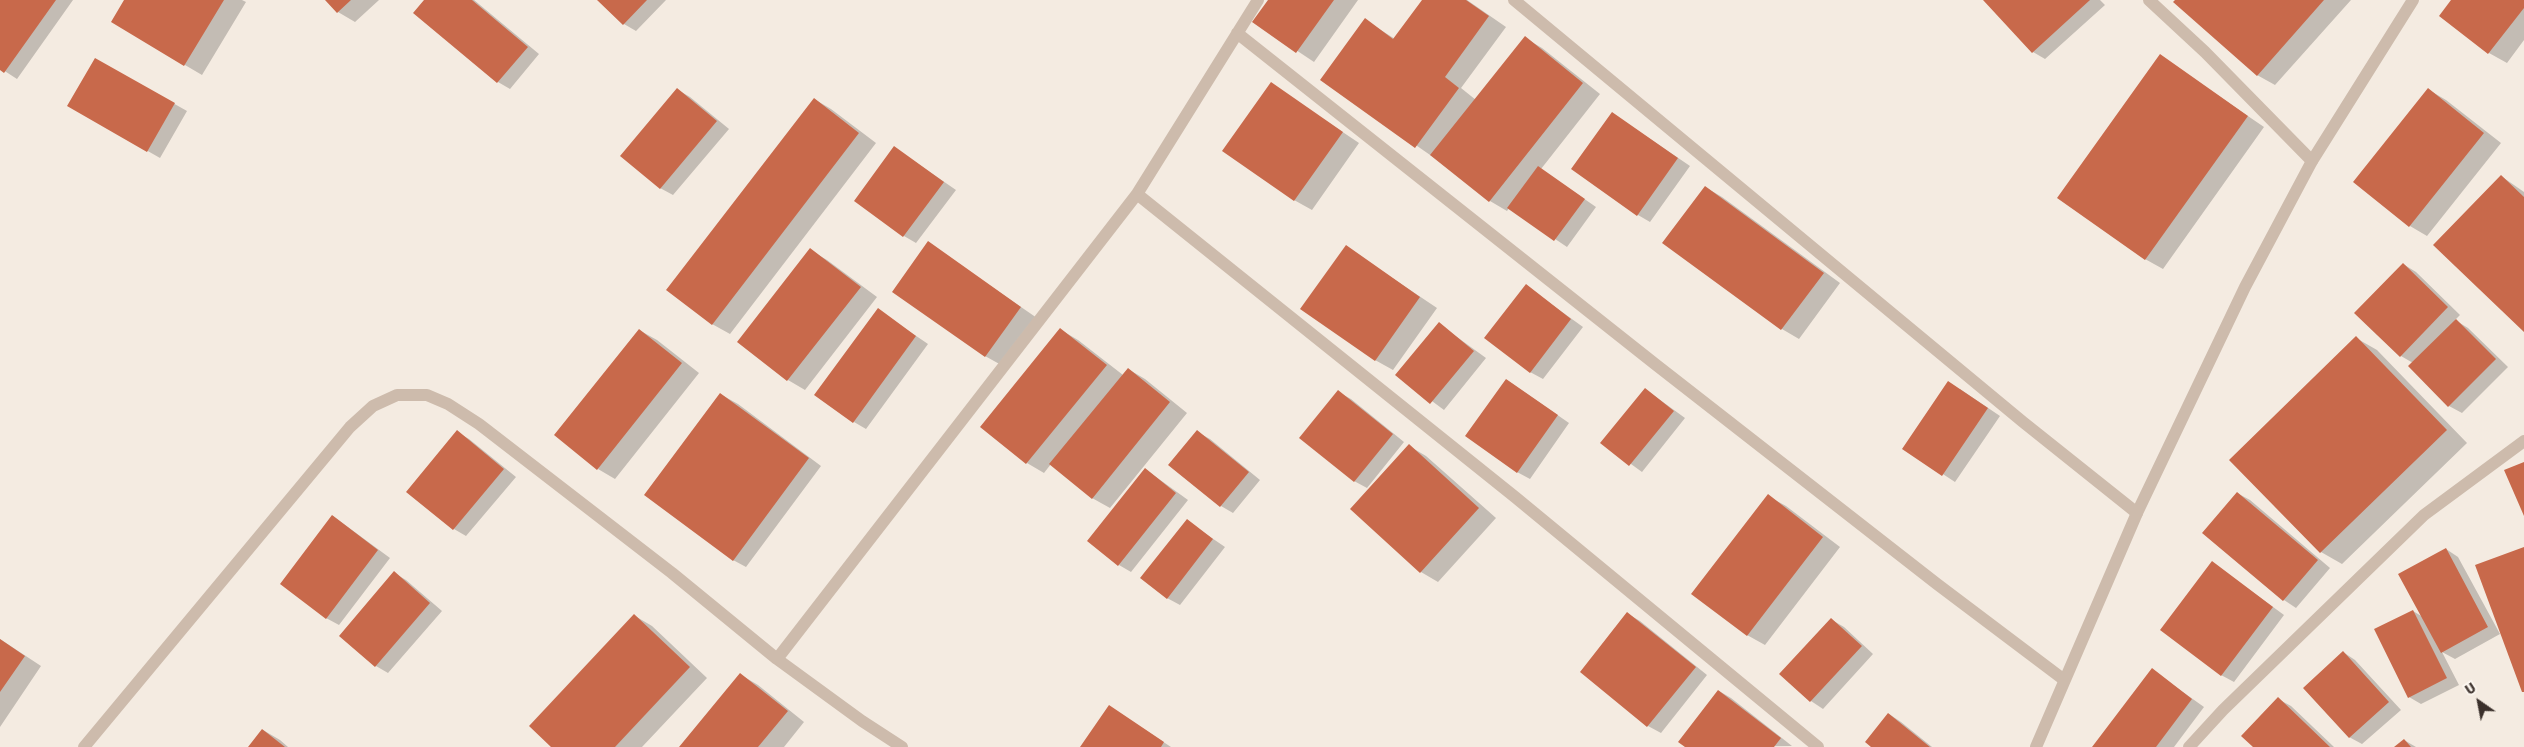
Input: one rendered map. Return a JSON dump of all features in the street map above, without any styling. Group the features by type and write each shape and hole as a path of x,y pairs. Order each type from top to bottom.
{"street":[{"path":"776,659 1137,194 1258,0"},
{"path":"1514,0 2023,422 2138,513"},
{"path":"2149,0 2205,52 2312,161"},
{"path":"2036,747 2064,679 2138,513 2245,287 2312,161 2413,0"},
{"path":"1237,33 1655,364 1937,584 2064,679"},
{"path":"1137,194 1516,497 1818,747"},
{"path":"84,747 350,427 372,406 397,395 426,395 448,404 479,424 672,572 776,659 862,721 902,747"},
{"path":"2189,747 2236,697 2424,515 2524,441"}],"building":[{"path":"0,0 56,0 4,73 0,70"},
{"path":"124,0 224,0 184,66 111,22"},
{"path":"325,0 351,0 337,13"},
{"path":"424,0 472,0 528,47 497,83 413,13"},
{"path":"597,0 647,0 623,25"},
{"path":"1268,0 1334,0 1296,53 1252,22"},
{"path":"1422,0 1466,0 1489,16 1445,77 1459,88 1415,148 1320,80 1365,18 1393,39"},
{"path":"1983,0 2090,0 2032,53"},
{"path":"2175,0 2324,0 2257,76 2173,2"},
{"path":"2451,0 2524,0 2524,8 2488,54 2439,16"},
{"path":"1525,36 1583,83 1489,202 1430,155"},
{"path":"2160,54 2248,116 2145,260 2057,198"},
{"path":"95,58 175,103 147,152 67,106"},
{"path":"1271,82 1343,132 1294,201 1222,151"},
{"path":"677,88 717,121 660,189 620,156"},
{"path":"2428,88 2484,133 2409,227 2353,182"},
{"path":"814,98 859,133 712,325 666,290"},
{"path":"1612,112 1678,158 1637,216 1571,169"},
{"path":"894,146 944,182 903,237 854,201"},
{"path":"1538,166 1585,199 1554,241 1507,208"},
{"path":"2501,175 2524,197 2524,332 2433,245"},
{"path":"1705,186 1824,273 1781,330 1662,243"},
{"path":"928,241 1021,307 985,357 892,292"},
{"path":"1346,245 1420,297 1375,361 1300,309"},
{"path":"810,248 861,287 787,381 737,342"},
{"path":"2403,263 2448,307 2400,357 2354,313"},
{"path":"1526,284 1571,319 1530,373 1484,338"},
{"path":"878,308 916,336 853,423 814,395"},
{"path":"2456,319 2496,359 2448,407 2408,366"},
{"path":"1439,322 1474,351 1430,404 1395,375"},
{"path":"1060,328 1107,365 1026,464 980,427"},
{"path":"639,329 682,363 597,470 554,435"},
{"path":"2356,336 2447,430 2320,553 2229,460"},
{"path":"1128,368 1170,402 1092,499 1049,464"},
{"path":"1506,379 1558,415 1517,473 1465,436"},
{"path":"1948,381 1988,408 1942,476 1902,449"},
{"path":"1645,388 1674,411 1629,466 1600,443"},
{"path":"1338,390 1393,434 1354,482 1299,438"},
{"path":"720,393 809,458 733,561 644,495"},
{"path":"457,430 504,469 453,530 406,492"},
{"path":"1197,430 1249,472 1220,507 1168,465"},
{"path":"1409,444 1479,508 1420,573 1350,509"},
{"path":"2524,462 2524,516 2504,470"},
{"path":"1145,468 1176,493 1118,566 1087,541"},
{"path":"2237,492 2318,560 2283,601 2202,533"},
{"path":"1768,494 1823,537 1747,636 1691,594"},
{"path":"332,515 378,550 326,619 280,584"},
{"path":"1187,519 1213,539 1167,599 1140,578"},
{"path":"2524,547 2524,692 2522,692 2475,565"},
{"path":"2446,548 2488,627 2441,653 2398,574"},
{"path":"2212,561 2273,607 2221,676 2160,630"},
{"path":"394,571 430,603 375,667 339,636"},
{"path":"2413,610 2447,678 2408,698 2374,629"},
{"path":"1627,612 1696,667 1647,727 1580,672"},
{"path":"634,614 690,667 615,747 551,747 529,726"},
{"path":"1831,618 1862,646 1810,702 1779,674"},
{"path":"0,639 25,656 0,692"},
{"path":"2343,651 2389,702 2349,738 2303,688"},
{"path":"2152,668 2192,699 2156,747 2092,747"},
{"path":"740,673 788,711 758,747 679,747"},
{"path":"1718,690 1781,738 1774,747 1685,747 1678,742"},
{"path":"2278,697 2330,747 2253,747 2241,736"},
{"path":"1109,705 1164,742 1161,747 1080,747"},
{"path":"1888,713 1930,747 1871,747 1865,742"},
{"path":"262,729 285,747 248,747"},
{"path":"2404,739 2411,747 2394,747"}]}
